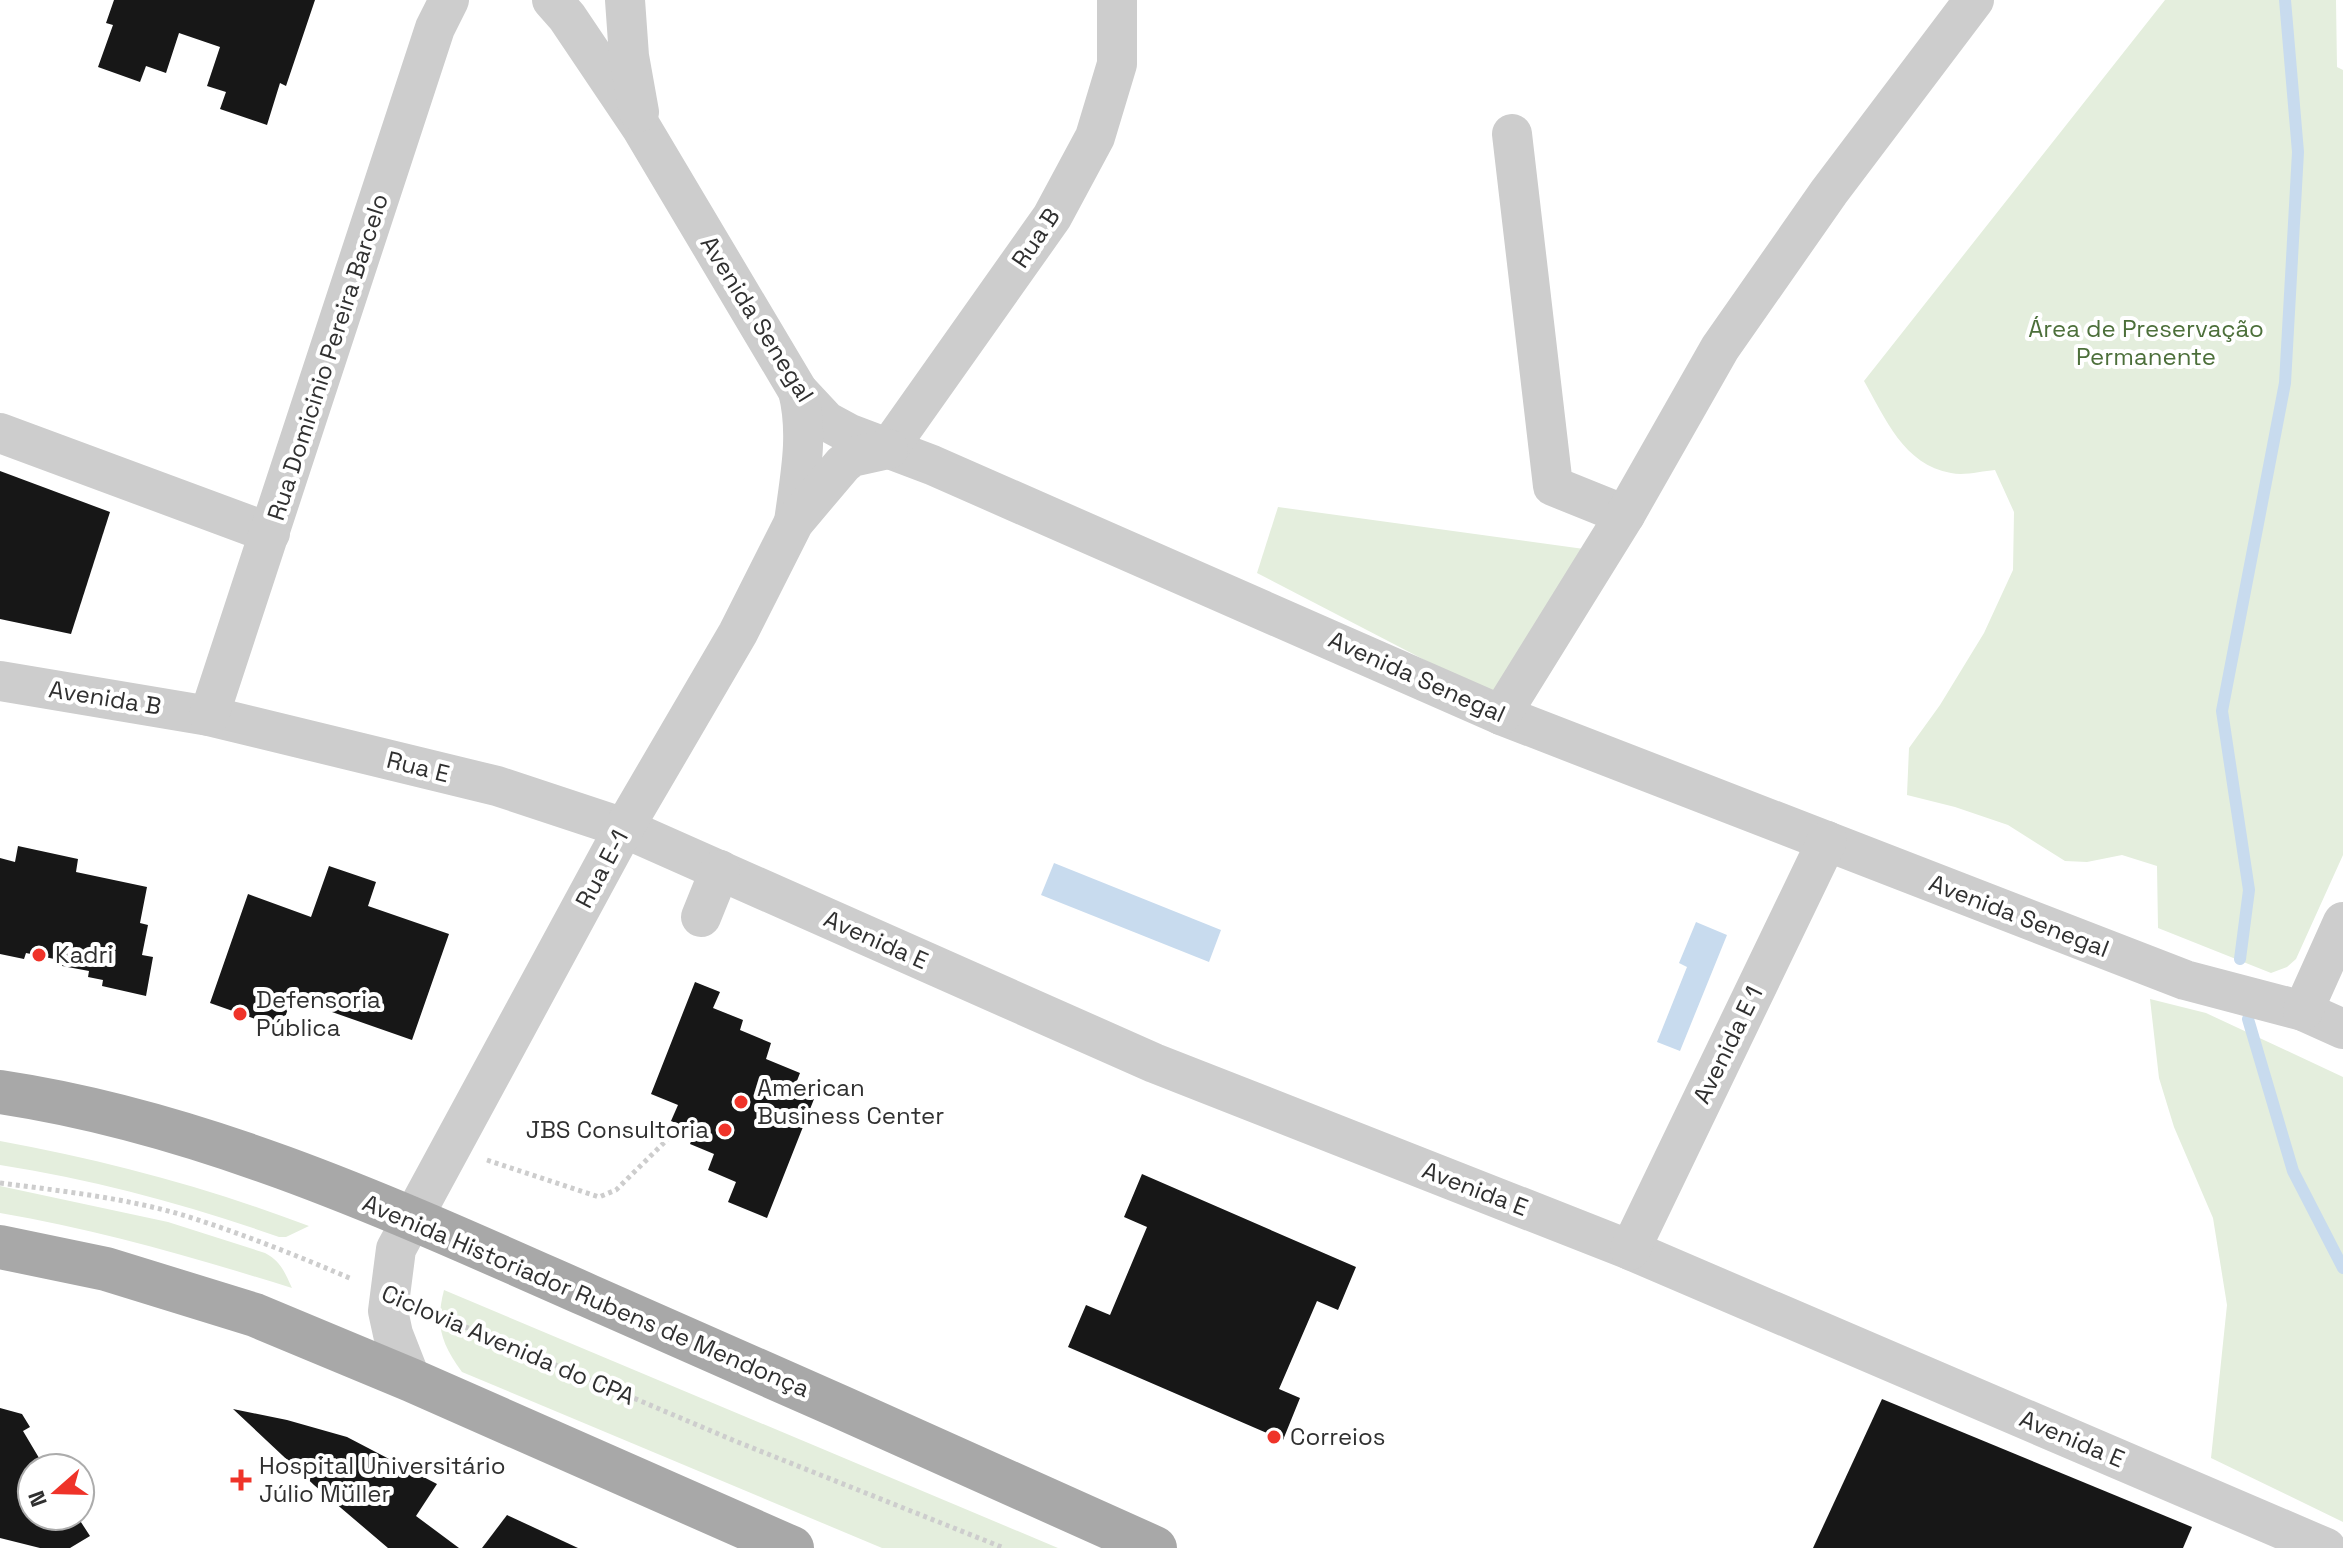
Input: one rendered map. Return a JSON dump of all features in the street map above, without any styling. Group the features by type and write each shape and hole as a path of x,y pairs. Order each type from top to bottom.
{"main road":[{"name":"Avenida Historiador Rubens de Mendonça","path":"0,1092 103,1111 185,1135 411,1218 1155,1548"},
{"path":"0,1247 106,1269 255,1315 411,1380 792,1548"}],"street":[{"name":"Rua Domicinio Pereira Barcelo","path":"209,716 435,28 449,0"},
{"path":"559,9 581,18 595,15 624,0"},
{"name":"Avenida Senegal","path":"624,0 629,56 641,127"},
{"name":"Rua B","path":"888,449 1052,217 1095,137 1117,64 1117,0"},
{"path":"1501,715 1625,515 1720,348 1829,192 1974,0"},
{"name":"Avenida Senegal","path":"559,9 641,127 798,391 816,412 835,427 932,465 1501,715 2185,980 2303,1011 2343,1029"},
{"path":"1512,134 1553,486 1625,515"},
{"name":"Rua E-1","path":"794,522 805,446 805,423 798,391"},
{"path":"0,433 270,533"},
{"name":"Rua E-1","path":"411,1380 389,1323 396,1249 411,1218 452,1149 624,828 738,633 794,522 852,457 888,449"},
{"name":"Avenida B","path":"0,681 209,716"},
{"name":"Rua E","path":"209,716 497,786 624,828"},
{"name":"Avenida E","path":"624,828 1154,1063 1630,1250 2326,1548"},
{"name":"Avenida E 1","path":"1630,1250 1827,841"},
{"path":"701,917 720,870"},
{"path":"2303,1011 2343,922"}],"path":[{"path":"452,1149 599,1197 616,1190 682,1125"},
{"name":"Ciclovia Avenida do CPA","path":"0,1183 88,1194 185,1216 306,1259 735,1441 1004,1548"}],"green space":[{"name":"Área de Preservação Permanente","path":"2165,0 2336,0 2337,67 2343,70 2343,855 2296,959 2287,967 2271,973 2158,928 2157,866 2122,855 2087,862 2065,861 2008,825 1907,795 1909,748 1940,705 1984,633 2013,570 2014,512 1995,470 1951,473 1935,468 1908,450 1888,424 1864,381"},
{"path":"1278,507 1584,549 1494,696 1257,573"},
{"path":"2150,999 2206,1013 2343,1077 2343,1522 2211,1458 2227,1305 2213,1218 2174,1127 2159,1078"},
{"path":"0,1141 156,1176 309,1226 286,1237 279,1237 141,1195 0,1165"},
{"path":"0,1186 168,1222 265,1253 279,1264 292,1288 147,1246 0,1213"},
{"path":"444,1290 1058,1548 882,1548 462,1372 449,1352 440,1324"}],"water":[{"path":"1054,863 1221,930 1209,962 1041,895"},
{"path":"1696,922 1727,935 1680,1051 1657,1042 1687,967 1679,963"}],"building":[{"path":"114,0 315,0 286,86 280,83 267,125 220,109 226,92 207,86 220,47 179,33 166,73 146,66 140,82 98,67 113,25 106,23"},
{"path":"0,471 110,512 71,634 0,619"},
{"path":"18,846 78,859 76,872 147,887 140,923 148,925 142,955 153,957 146,996 102,986 103,980 88,977 89,971 57,965 59,960 26,953 24,959 0,954 0,858 15,862"},
{"path":"329,866 376,882 368,906 449,934 412,1040 292,998 281,1028 210,1003 248,894 311,917"},
{"name":"American Business Center","path":"695,982 720,992 713,1008 743,1020 740,1030 771,1043 766,1059 800,1073 793,1091 814,1099 767,1218 728,1202 736,1182 708,1170 714,1154 690,1144 695,1131 671,1121 678,1105 651,1094"},
{"path":"1142,1174 1356,1267 1338,1310 1317,1301 1279,1389 1300,1398 1283,1440 1068,1347 1086,1305 1110,1315 1147,1227 1124,1217"},
{"path":"1882,1399 2192,1527 2183,1548 1813,1548"},
{"path":"0,1408 22,1414 30,1427 23,1431 35,1452 16,1452 16,1532 87,1532 90,1536 70,1548 40,1548 0,1538"},
{"path":"233,1409 347,1437 437,1484 416,1516 459,1548 388,1548 314,1485"},
{"path":"507,1515 578,1548 482,1548"}],"waterway":[{"path":"2240,959 2249,890 2222,711 2285,383 2298,152 2285,0"},
{"path":"2248,1019 2293,1171 2343,1268"}],"place":[{"name":"Kadri","path":"39,955"},
{"name":"Defensoria Pública","path":"240,1014"},
{"name":"American Business Center","path":"741,1102"},
{"name":"JBS Consultoria","path":"725,1130"},
{"name":"Correios","path":"1274,1437"},
{"name":"Hospital Universitário Júlio Müller","path":"241,1480"}]}
